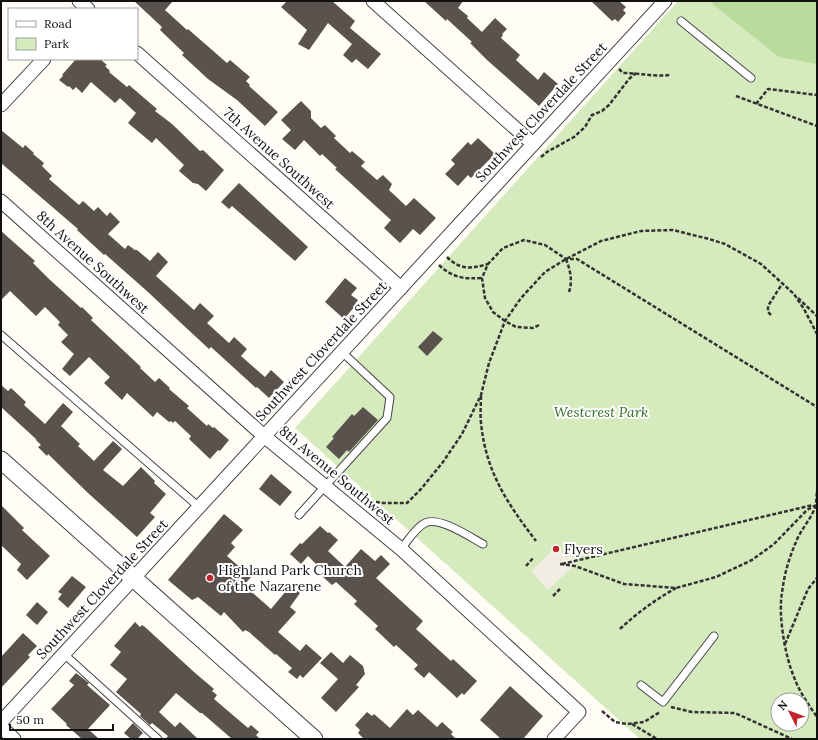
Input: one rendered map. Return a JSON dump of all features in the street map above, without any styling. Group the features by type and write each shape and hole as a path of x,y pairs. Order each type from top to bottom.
{"street":[{"path":"79,1 87,8"},
{"path":"372,1 533,144"},
{"name":"Southwest Cloverdale Street","path":"1,722 533,144 661,2"},
{"name":"7th Avenue Southwest","path":"138,54 401,288"},
{"path":"1,105 43,60"},
{"name":"8th Avenue Southwest","path":"1,201 264,436 401,549 578,712 554,739"},
{"path":"1,460 314,739"},
{"path":"1,727 14,739"}],"lane":[{"path":"681,21 750,78"},
{"path":"1,335 199,507"},
{"path":"299,516 387,418 390,397 342,352"},
{"path":"401,549 419,528 430,521 445,524 483,544"},
{"path":"641,685 665,703 714,636"},
{"path":"64,654 158,739"}],"path":[{"path":"620,70 623,73 662,76 670,75"},
{"path":"547,152 574,137 585,127 592,115 602,111 609,105 629,79 636,73"},
{"path":"756,104 768,89 817,95"},
{"path":"736,96 817,126"},
{"path":"361,500 383,503 407,503 420,490 443,462 462,434 481,395 489,363 505,321 521,298 545,272 566,259 601,241 641,231 673,230 725,244 761,264 817,316"},
{"path":"539,324 533,328 516,327 505,321 494,312 484,298 482,278 488,264 503,248 524,240 545,245 566,259 576,259 817,407"},
{"path":"447,257 458,266 468,268 476,268 488,264"},
{"path":"566,259 570,270 572,283 569,292"},
{"path":"439,265 445,270 461,278 482,278"},
{"path":"771,315 768,312 768,306 782,284"},
{"path":"794,294 817,334"},
{"path":"481,395 481,423 488,458 498,486 513,511 536,541"},
{"path":"817,490 817,504 796,541 787,566 781,594 785,644 793,676 798,688 817,717"},
{"path":"620,629 658,598 676,588 716,577 752,560 774,544 807,510 817,504"},
{"path":"676,588 624,584 575,566 560,564 817,504"},
{"path":"526,566 534,557"},
{"path":"785,644 808,589 817,578"},
{"path":"553,596 561,588"},
{"path":"602,711 615,722 632,724 651,719 657,714 665,703 676,710 735,713 792,739"},
{"path":"632,724 657,739"}],"green space":[{"name":"Westcrest Park","path":"678,1 817,1 817,739 640,739 295,428"},
{"path":"817,1 817,64 779,57 710,2"}],"shaded area":[{"path":"555,545 560,546 561,551 567,558 569,556 575,557 577,563 548,590 531,571 552,551"}],"building":[{"path":"134,1 173,1 165,10 227,63 230,60 250,77 246,81 250,85 249,86 278,112 265,126 237,100 208,79 182,55 184,53 160,30 162,27"},
{"path":"287,1 332,1 355,21 350,28 381,54 368,69 356,59 352,63 343,55 352,44 328,23 309,50 298,44 307,30 281,7"},
{"path":"424,1 463,1 458,8 468,16 467,18 482,32 495,18 507,29 502,34 503,35 501,38 520,55 516,60 538,80 544,72 558,84 539,106 487,60 470,43 472,42 447,19 446,21"},
{"path":"591,1 619,1 626,7 623,10 626,13 618,22 615,19 612,21"},
{"path":"75,60 101,60 107,65 105,66 110,71 109,72 127,87 129,85 157,109 155,111 172,124 200,151 203,150 224,170 206,191 198,184 193,183 179,171 184,165 156,138 152,143 128,123 136,113 120,98 115,103 91,82 82,93 76,87 73,90 59,80 63,76 62,75"},
{"path":"301,101 311,111 311,118 321,128 325,125 336,136 334,138 350,153 352,151 365,162 361,166 377,180 383,175 392,184 389,190 406,206 414,198 436,218 420,235 413,229 400,243 384,228 391,220 335,169 337,168 322,154 320,156 304,140 295,150 282,139 291,130 281,120"},
{"path":"1,130 23,148 25,145 34,153 33,154 44,163 42,166 52,176 49,179 79,205 83,201 94,211 98,207 107,216 110,212 120,222 108,234 125,249 128,245 137,250 150,261 158,252 168,262 156,276 194,310 200,303 214,316 207,323 229,343 234,337 247,349 241,356 265,377 271,370 284,382 269,398 211,347 209,349 148,292 105,254 104,255 77,230 78,229 1,163"},
{"path":"478,138 495,154 471,178 468,175 458,186 445,174 455,164 451,160 468,142 471,145"},
{"path":"239,183 308,247 295,261 232,206 229,209 221,202"},
{"path":"1,231 35,261 33,263 49,279 81,308 82,307 93,318 91,320 155,382 159,378 170,388 169,389 189,406 187,408 207,426 208,424 213,428 214,427 229,440 220,451 218,450 210,459 189,439 191,436 175,421 173,423 171,421 169,422 157,412 153,417 127,393 122,400 104,383 110,377 89,357 70,376 62,369 74,354 61,342 68,335 58,325 60,322 45,307 36,316 10,291 1,300"},
{"path":"345,278 357,288 351,295 358,300 355,304 356,305 344,319 325,302"},
{"path":"433,331 443,339 427,356 418,347"},
{"path":"1,385 8,391 11,388 26,402 24,405 45,424 63,403 73,412 61,426 80,444 78,446 94,461 113,441 122,449 103,470 123,486 141,467 155,481 154,483 166,494 150,513 155,517 137,537 88,493 48,454 47,456 38,447 41,445 36,439 1,407"},
{"path":"363,407 378,420 349,452 347,450 339,459 326,447 334,438 332,437 352,414 354,416"},
{"path":"271,474 292,492 280,506 259,489"},
{"path":"1,505 24,528 22,530 50,556 27,580 17,570 21,564 1,545"},
{"path":"224,514 243,530 231,543 235,547 227,556 251,577 244,585 271,609 291,585 300,593 290,607 296,612 278,632 300,651 306,644 322,658 303,678 300,675 297,679 288,672 292,668 249,632 245,630 243,632 224,612 221,616 198,597 192,600 168,580"},
{"path":"320,526 338,540 328,551 345,567 361,549 375,561 381,555 390,564 376,578 423,621 416,629 451,661 453,659 477,681 464,695 462,693 457,698 429,672 424,678 414,669 418,665 396,645 394,647 375,629 378,626 354,604 357,601 336,582 332,585 322,576 325,573 308,556 301,564 290,554 300,543 302,544"},
{"path":"72,576 86,587 68,608 58,599 62,594 58,592"},
{"path":"37,602 48,612 37,625 26,615"},
{"path":"135,622 140,627 142,625 145,627 214,689 212,691 217,695 214,699 248,728 251,725 259,732 256,735 260,739 232,739 176,693 159,712 175,727 180,722 198,739 165,739 168,736 152,723 150,725 140,716 141,714 116,692 127,679 110,665 121,652 114,646"},
{"path":"23,633 37,646 28,655 30,657 1,688 1,657"},
{"path":"331,652 343,663 350,655 363,666 365,674 356,685 359,687 336,712 321,698 338,679 320,663"},
{"path":"76,673 89,683 87,685 110,705 88,729 99,739 82,739 51,709 74,685 69,681"},
{"path":"510,686 543,716 523,739 501,739 480,720"},
{"path":"407,709 413,715 418,710 437,727 442,722 453,732 451,734 456,739 364,739 358,733 360,730 355,725 367,712 372,716 374,714 390,728"},
{"path":"133,723 143,733 137,739 131,739 124,733"}],"place":[{"name":"Flyers","path":"556,549"},
{"name":"Highland Park Church of the Nazarene","path":"210,578"}]}
